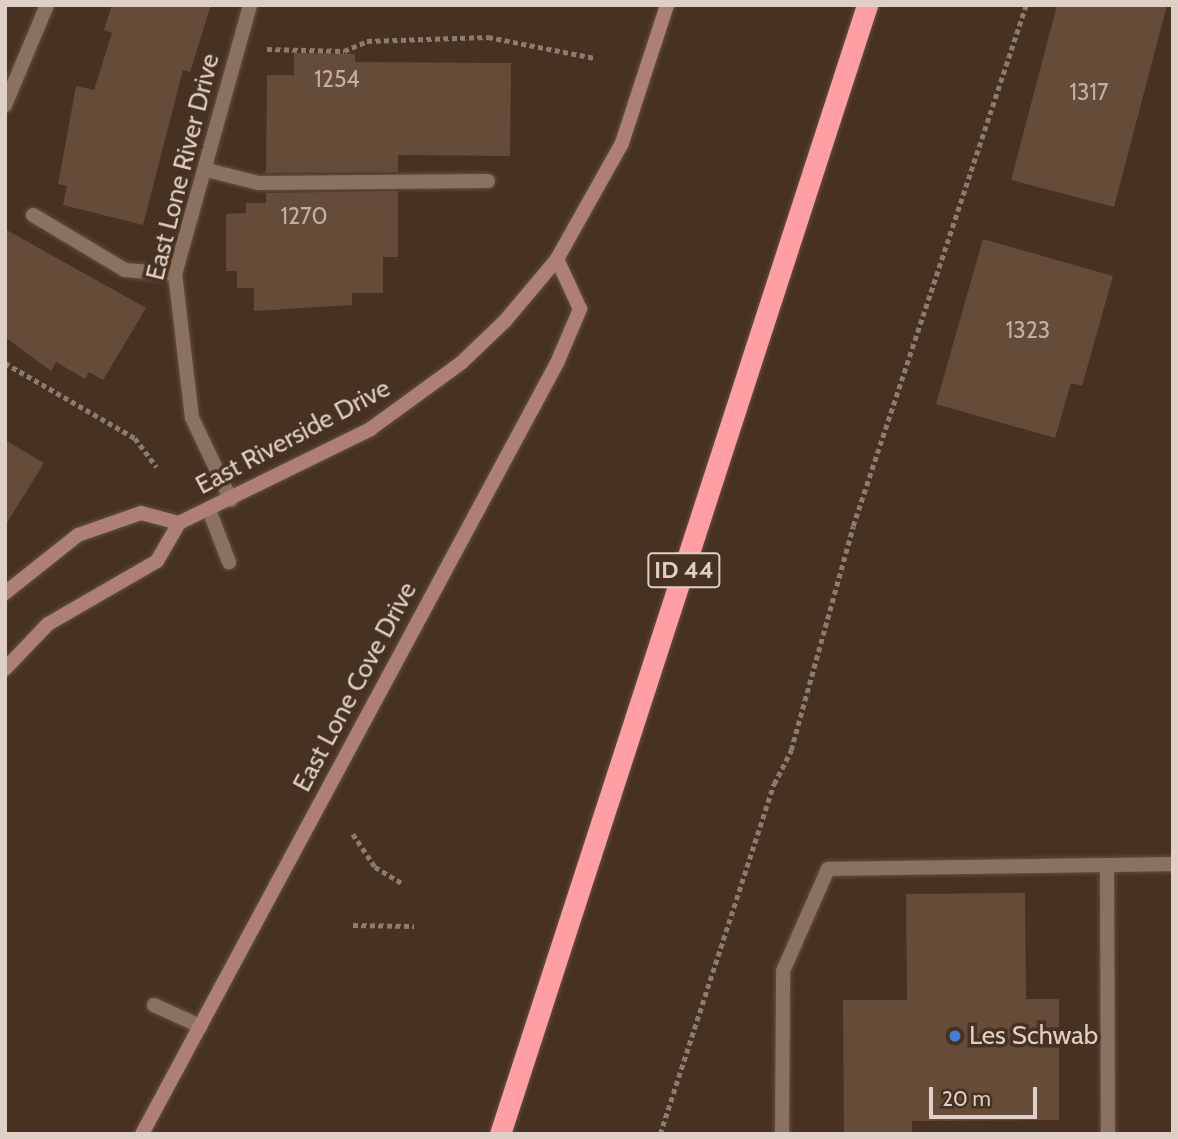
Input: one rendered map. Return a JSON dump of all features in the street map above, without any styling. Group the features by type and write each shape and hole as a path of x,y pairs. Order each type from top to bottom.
{"highway":[{"name":"ID 44","path":"500,1134 867,5"}],"street":[{"path":"5,104 47,5"},
{"name":"East Lone River Drive","path":"231,500 192,418 175,274 207,170 250,5"},
{"name":"East Riverside Drive","path":"5,670 48,624 157,561 179,523 231,500 412,402 505,321 557,259 622,143 667,5"},
{"path":"207,170 258,183 488,181"},
{"path":"33,215 125,270 175,274"},
{"name":"East Lone Cove Drive","path":"142,1134 557,363 580,309 557,259"},
{"path":"209,510 229,562"},
{"name":"East Riverside Drive","path":"5,593 78,535 141,513 179,523"},
{"path":"1107,864 1108,1134"},
{"path":"782,1134 783,971 828,869 1173,864"},
{"path":"154,1005 200,1026"}],"path":[{"path":"660,1134 774,784 791,750 853,526 1026,5"},
{"path":"267,49 344,51 367,41 488,37 595,58"},
{"path":"5,363 135,438 157,467"},
{"path":"353,834 375,867 402,883"},
{"path":"353,925 414,926"}],"building":[{"path":"112,5 211,5 190,72 183,70 143,225 63,205 67,186 58,184 76,86 94,90 112,33 104,30"},
{"path":"1057,5 1167,5 1114,207 1011,180"},
{"path":"294,53 355,54 355,62 511,63 510,156 398,155 398,172 266,173 267,75 294,75"},
{"path":"398,191 398,257 383,257 383,293 352,293 352,305 254,311 254,288 237,288 237,271 226,271 226,214 246,213 246,203 266,203 266,193"},
{"path":"5,229 146,308 103,380 89,372 85,379 56,362 51,371 5,337"},
{"path":"983,239 1113,276 1082,386 1071,383 1055,438 936,404"},
{"path":"5,440 44,463 5,526"},
{"path":"1025,893 1026,999 1059,999 1059,1120 912,1121 912,1134 844,1134 843,1000 907,1000 906,894"}],"place":[{"name":"Les Schwab","path":"955,1036"}]}
